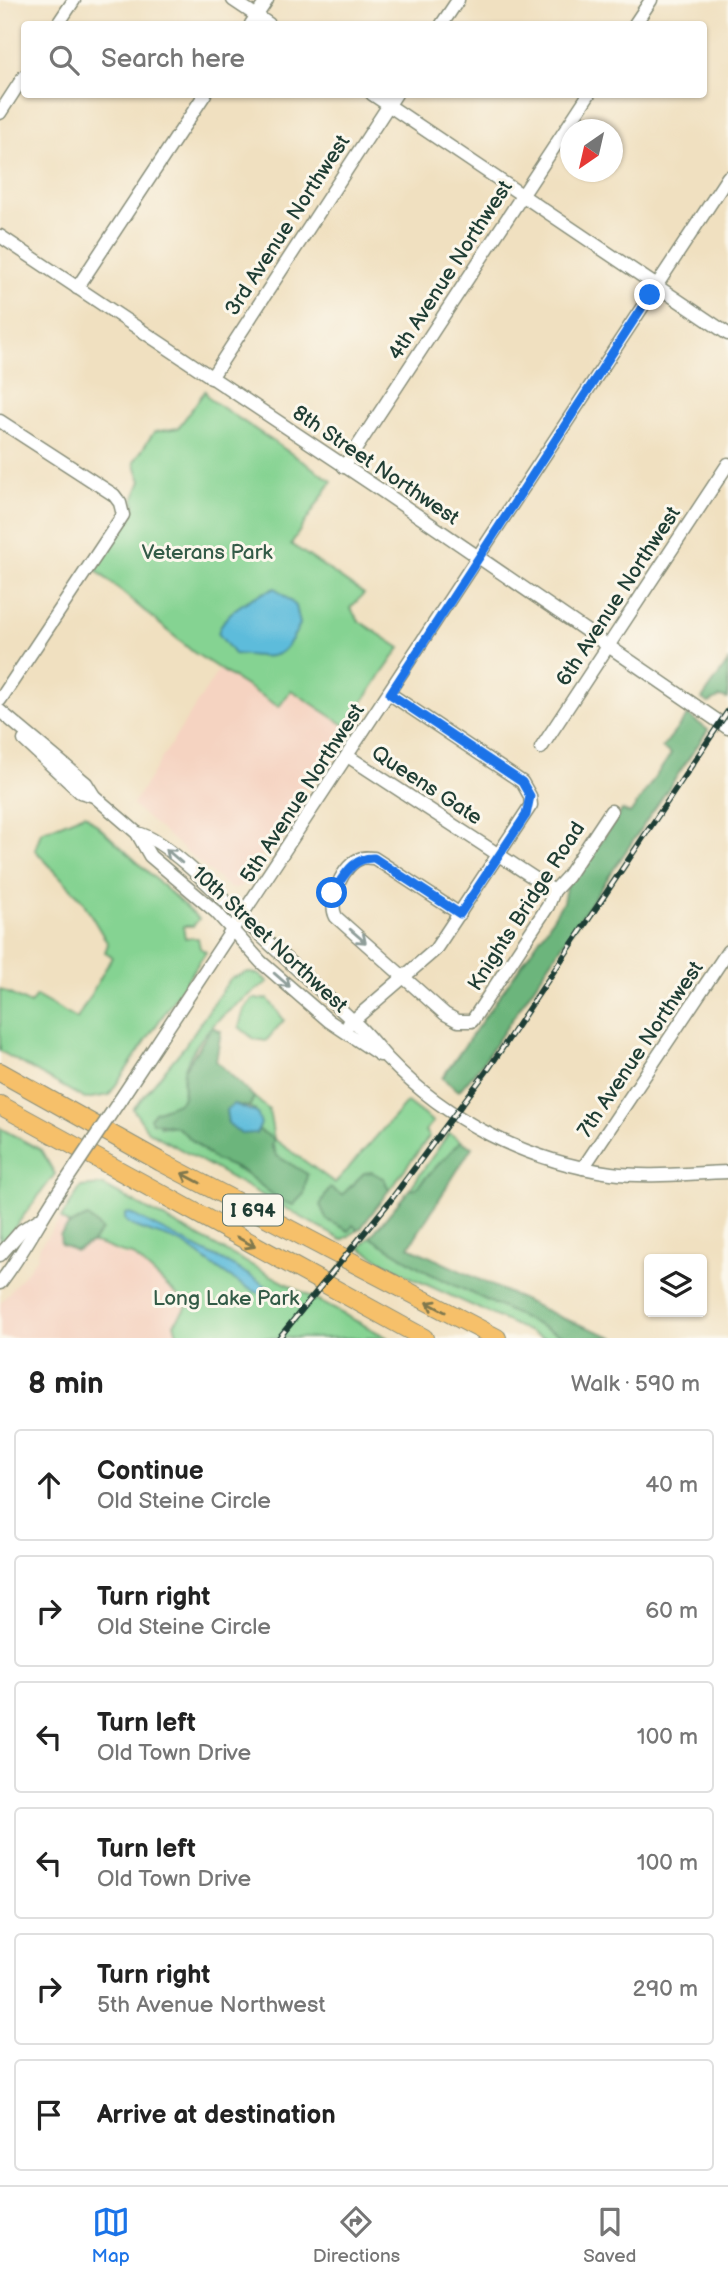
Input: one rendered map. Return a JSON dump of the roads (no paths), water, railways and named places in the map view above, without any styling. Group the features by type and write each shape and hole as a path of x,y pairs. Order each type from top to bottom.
{"highway":[{"name":"I 694","path":"4,1074 497,1338"},
{"name":"I 694","path":"0,1105 424,1338"},
{"path":"0,1112 122,1173"}],"street":[{"path":"60,21 74,0"},
{"path":"233,0 254,20 267,0"},
{"path":"444,21 458,0"},
{"path":"637,21 651,0"},
{"path":"0,113 21,81"},
{"path":"77,288 202,98"},
{"name":"4th Avenue Northwest","path":"344,467 586,98"},
{"path":"392,100 522,195 728,334"},
{"name":"3rd Avenue Northwest","path":"211,377 392,100"},
{"name":"5th Avenue Northwest","path":"38,1220 234,932 726,183"},
{"name":"8th Street Northwest","path":"0,236 728,728"},
{"path":"0,421 114,495 120,503 123,515 0,700"},
{"name":"6th Avenue Northwest","path":"541,748 728,464"},
{"path":"342,1031 435,950 531,805 527,788 390,694"},
{"name":"10th Street Northwest","path":"0,713 83,780 94,796 137,833 155,840 243,918 353,1020 389,1060"},
{"name":"Queens Gate","path":"349,757 554,891"},
{"name":"Knights Bridge Road","path":"405,976 445,1014 458,1021 472,1021 548,906 554,891 567,877 611,811"},
{"name":"10th Street Northwest","path":"137,833 150,856 216,912 261,962 342,1031 389,1060 455,1115 495,1138 527,1152 614,1174 728,1172"},
{"path":"405,976 332,911 332,893 354,863 362,858 374,858 460,914"},
{"name":"7th Avenue Northwest","path":"583,1168 728,951"},
{"path":"0,1255 22,1230 38,1220"},
{"path":"0,1283 32,1239 38,1220"}],"water":[{"path":"275,588 296,606 300,624 293,637 282,652 275,655 234,654 218,633 221,625 241,605"},
{"path":"234,1104 257,1113 261,1124 256,1133 241,1134 228,1123 226,1110"},
{"path":"130,1213 253,1278 269,1288 268,1294 239,1283 181,1243 131,1225 125,1220 125,1214"}],"railway":[{"path":"279,1338 390,1201 489,1068 728,711"}],"park label":[{"name":"Veterans Park","path":"207,552"},
{"name":"Long Lake Park","path":"226,1298"}]}
